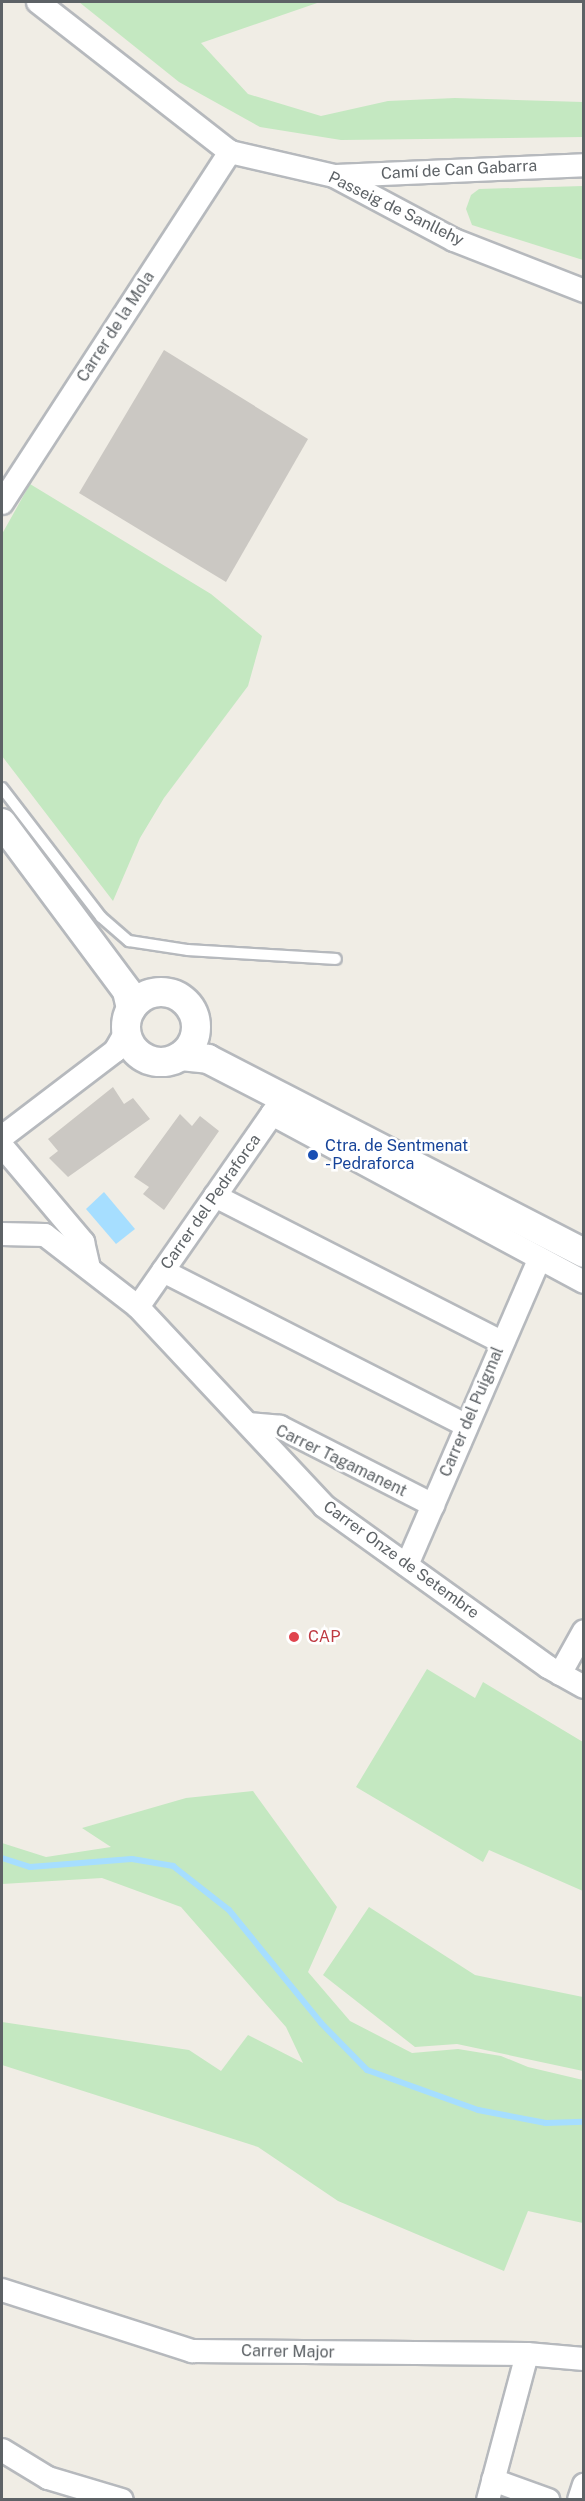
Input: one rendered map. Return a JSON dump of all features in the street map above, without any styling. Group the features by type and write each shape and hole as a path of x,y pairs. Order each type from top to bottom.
{"street":[{"name":"Passeig de Sanllehy","path":"38,2 230,152 334,176 454,240 584,291"},
{"name":"Carrer de la Mola","path":"2,502 230,152"},
{"name":"Camí de Can Gabarra","path":"334,176 584,165"},
{"path":"2,823 130,1022 150,1060 166,1062 195,1050"},
{"path":"2,1137 130,1022 161,991 177,995 189,1005 196,1020 195,1050"},
{"path":"195,1050 278,1105 539,1260 584,1282"},
{"path":"278,1105 584,1253"},
{"name":"Carrer del Pedraforca","path":"138,1307 278,1105"},
{"path":"2,1146 83,1242 89,1268"},
{"path":"215,1196 502,1342"},
{"name":"Carrer Onze de Setembre","path":"2,1233 45,1235 89,1268 138,1307 324,1506 560,1674 584,1687"},
{"name":"Carrer del Puigmal","path":"407,1565 539,1260"},
{"path":"164,1270 467,1426"},
{"name":"Carrer Tagamanent","path":"248,1424 280,1427 433,1506"},
{"path":"560,1674 584,1630"},
{"name":"Carrer Major","path":"2,2290 192,2351 527,2354 584,2359"},
{"path":"527,2354 490,2490 548,2499"},
{"path":"2,2450 67,2490 122,2499"},
{"path":"579,2499 584,2485"}],"lane":[{"path":"2,788 101,917 129,941 188,950 336,959"}],"green space":[{"path":"79,2 320,2 201,43 248,94 321,116 388,101 455,98 583,102 583,137 341,140 260,127 179,82"},
{"path":"583,186 583,260 472,225 466,209 471,195 479,189"},
{"path":"30,484 211,594 262,636 248,686 164,798 140,838 113,901 2,756 2,534"},
{"path":"427,1669 475,1698 483,1682 583,1742 583,1891 489,1850 483,1862 356,1787"},
{"path":"253,1791 337,1907 308,1972 350,2021 412,2053 458,2049 501,2056 528,2067 583,2080 583,2223 528,2211 504,2271 338,2201 258,2147 2,2065 2,2022 189,2050 221,2071 248,2035 303,2063 286,2027 181,1907 102,1878 2,1884 2,1843 46,1857 111,1847 82,1828 186,1798"},
{"path":"369,1907 475,1975 583,1997 583,2071 457,2044 415,2047 323,1975"}],"water":[{"path":"104,1192 135,1229 116,1244 86,1209"}],"building":[{"path":"164,350 308,439 226,582 79,493"},
{"path":"113,1087 124,1104 133,1098 150,1119 68,1177 49,1158 58,1151 48,1139"},
{"path":"180,1114 192,1126 200,1116 219,1131 164,1210 143,1194 149,1187 134,1177"}],"waterway":[{"path":"2,1858 30,1867 132,1859 173,1866 229,1910 321,2023 367,2070 478,2110 546,2123 584,2122"}],"place":[{"name":"Ctra. de Sentmenat - Pedraforca","path":"313,1155"},
{"name":"CAP","path":"294,1637"}]}
